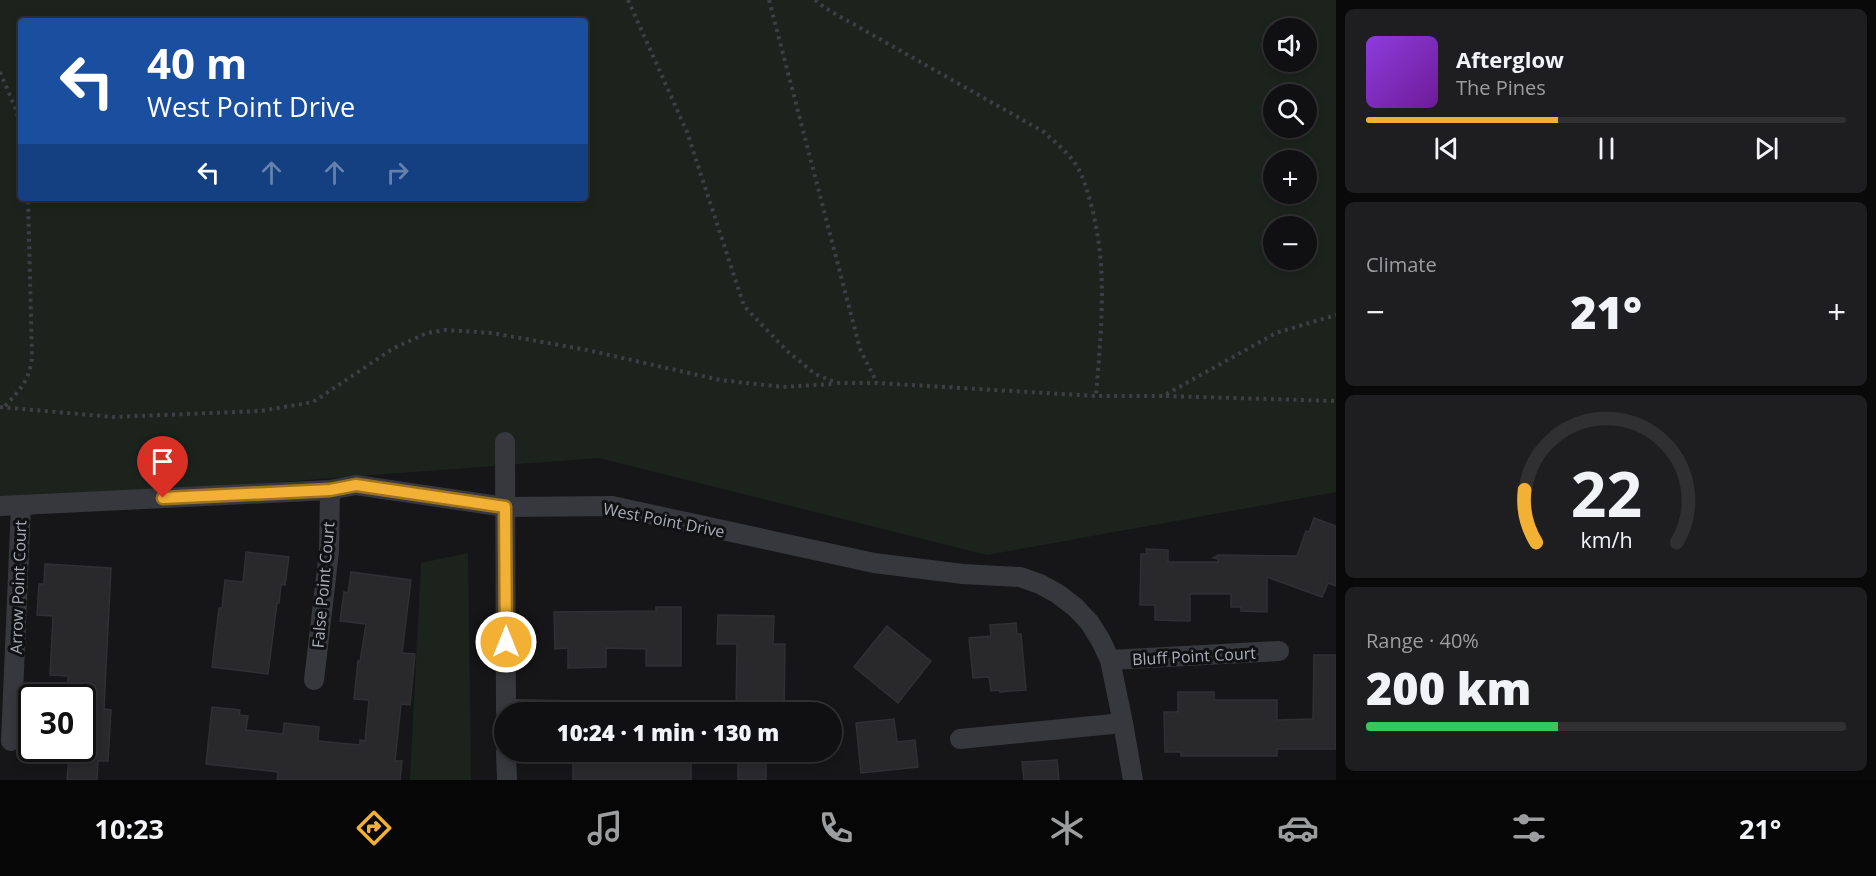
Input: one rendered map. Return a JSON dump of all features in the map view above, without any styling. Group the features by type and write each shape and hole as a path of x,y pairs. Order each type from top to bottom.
{"street":[{"path":"505,442 506,702"},
{"name":"West Point Drive","path":"0,506 330,490 356,485 505,507 612,506 874,563 963,574 1020,577 1040,584 1075,607 1090,623 1101,641 1110,660 1133,780"},
{"name":"False Point Court","path":"314,680 329,552 330,490"},
{"name":"Arrow Point Court","path":"11,741 21,505"},
{"name":"Bluff Point Court","path":"1110,660 1279,651"},
{"path":"960,739 1123,723"},
{"path":"506,762 507,780"}],"path":[{"path":"628,0 687,132 744,306 786,350 814,374 837,383"},
{"path":"769,0 860,349 877,383"},
{"path":"815,0 825,8 1044,132 1066,152 1078,168 1086,186 1101,250 1103,315 1096,396"},
{"path":"0,72 18,118"},
{"path":"2,407 18,392 29,376 32,358 28,201"},
{"path":"1163,396 1276,333 1336,315"},
{"path":"2,407 113,417 260,411 303,404 313,402 394,348 427,333 445,330 492,333 587,350 720,380 783,387 877,383 1096,396 1336,401"}],"shaded area":[{"path":"0,0 1336,0 1336,492 987,555 599,458 0,503"},
{"path":"468,553 471,780 410,780 421,563"}],"building":[{"path":"1314,518 1336,526 1336,586 1328,583 1322,597 1267,577 1267,612 1241,611 1241,607 1231,607 1231,594 1190,594 1190,621 1155,620 1155,605 1140,605 1141,554 1147,554 1146,549 1168,550 1168,562 1218,562 1218,559 1213,558 1218,555 1297,556 1306,531 1309,532"},
{"path":"246,552 289,557 285,585 281,584 279,603 277,603 268,674 212,667 225,580 243,582"},
{"path":"45,564 111,568 104,709 111,710 108,761 98,761 97,780 67,780 69,762 96,762 96,684 67,684 68,676 50,675 53,616 37,615 39,584 44,584"},
{"path":"351,572 411,580 402,653 415,654 410,705 401,704 395,761 402,761 400,780 277,780 278,772 206,764 212,707 240,710 239,715 248,716 246,730 283,734 284,723 319,727 318,741 360,745 360,740 365,741 369,700 354,699 358,661 360,662 366,624 340,621 344,592 348,593"},
{"path":"656,607 681,607 681,666 646,666 646,649 606,648 606,667 568,668 568,648 555,649 554,612 656,611"},
{"path":"718,615 774,616 773,644 785,644 784,702 736,702 737,644 717,644"},
{"path":"1016,623 1017,634 1021,634 1026,690 991,691 989,677 973,678 969,638 991,636 990,625"},
{"path":"887,626 931,661 898,703 854,667"},
{"path":"1314,655 1336,655 1336,749 1277,749 1277,756 1181,756 1181,752 1165,752 1164,712 1178,712 1178,692 1214,692 1214,700 1277,700 1277,720 1313,719"},
{"path":"894,719 897,742 915,740 918,767 861,773 856,723"},
{"path":"1057,760 1059,780 1024,780 1022,762"},
{"path":"573,762 691,762 691,780 573,780"},
{"path":"738,762 766,762 766,780 738,780"}],"route":[{"path":"163,498 330,490 356,485 505,507 506,642"}]}
